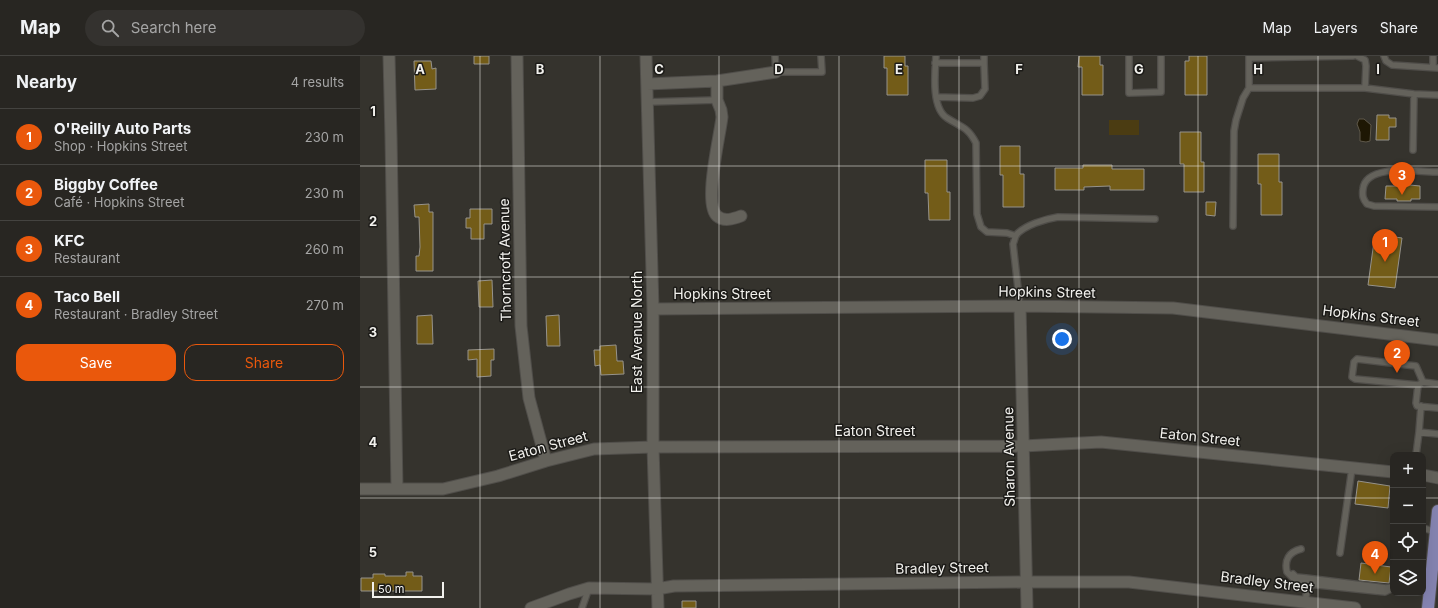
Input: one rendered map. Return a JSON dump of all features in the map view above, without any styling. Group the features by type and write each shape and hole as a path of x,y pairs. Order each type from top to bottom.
{"main road":[{"path":"1428,608 1430,564 1438,511"}],"street":[{"path":"389,56 397,489"},
{"name":"Thorncroft Avenue","path":"517,56 521,326 529,398 546,461"},
{"name":"East Avenue North","path":"646,56 653,309 653,447 658,608"},
{"path":"647,84 717,82 776,72"},
{"path":"717,82 717,100 722,110 722,117 712,186 713,210 716,216 726,220 741,216"},
{"name":"Hopkins Street","path":"653,309 1020,306 1173,308 1438,340"},
{"name":"Sharon Avenue","path":"1020,306 1027,608"},
{"name":"Eaton Street","path":"360,489 443,489 498,476 546,461 594,449 653,447 1024,446 1102,442 1390,472"},
{"path":"1426,475 1438,478"},
{"name":"Bradley Street","path":"531,608 589,588 657,589 674,586 1129,582 1355,608"}],"lane":[{"path":"775,56 776,72 822,72 821,56"},
{"path":"936,56 936,97 939,108 946,117 966,129 972,135 976,143 977,214 981,227 987,232 1016,236"},
{"path":"936,97 973,98 980,96 985,89 984,56"},
{"path":"1129,56 1129,93 1161,92 1161,56"},
{"path":"1233,226 1234,131 1243,98 1249,88 1249,57 1353,56"},
{"path":"1357,56 1365,60 1366,88"},
{"path":"1384,56 1386,61 1392,65 1435,68 1433,56"},
{"path":"936,63 984,62"},
{"path":"1249,88 1366,88 1414,94 1438,95"},
{"path":"1413,150 1414,94"},
{"path":"647,102 717,100"},
{"path":"1438,172 1380,172 1367,179 1362,193 1367,204 1374,206 1438,207"},
{"path":"1020,306 1013,244 1016,236 1025,229 1045,219 1058,217 1155,218"},
{"path":"1438,384 1421,384 1355,379 1352,377 1354,362 1357,359 1416,366 1421,384 1416,404 1417,406 1438,408"},
{"path":"1416,452 1422,406"},
{"path":"1419,432 1438,434"},
{"path":"1340,553 1352,468"},
{"path":"1426,529 1436,532"},
{"path":"1301,549 1292,553 1286,562 1287,572 1296,580 1308,584 1385,592 1390,590"},
{"path":"1286,562 1296,577 1390,588"},
{"path":"1305,602 1308,584"},
{"path":"582,608 589,588"}],"shaded area":[{"path":"1359,119 1364,119 1371,125 1370,141 1360,141 1360,132 1357,124"},
{"path":"1109,120 1139,120 1139,135 1109,135"}],"building":[{"path":"474,56 489,56 489,64 474,64"},
{"path":"884,56 905,56 905,66 908,66 908,95 887,95 887,68 884,68"},
{"path":"1079,56 1100,56 1100,65 1103,65 1103,95 1082,95 1082,67 1078,67"},
{"path":"1189,56 1207,56 1207,95 1185,95 1185,61 1189,61"},
{"path":"414,61 431,61 432,69 436,68 436,89 415,90"},
{"path":"1377,115 1389,115 1389,118 1396,118 1396,127 1389,127 1389,140 1376,140"},
{"path":"1180,132 1201,132 1201,162 1204,162 1204,192 1184,192 1184,164 1180,164"},
{"path":"1000,146 1020,146 1020,174 1024,174 1024,207 1003,207 1003,175 1000,175"},
{"path":"1258,154 1279,154 1279,182 1282,182 1282,215 1261,215 1261,184 1258,184"},
{"path":"925,160 947,160 947,192 950,192 950,220 929,220 928,193 925,193"},
{"path":"1083,165 1112,165 1112,169 1144,169 1144,190 1110,190 1110,186 1084,187 1084,190 1055,190 1055,168 1083,168"},
{"path":"1399,184 1420,186 1420,199 1411,199 1411,201 1397,201 1397,199 1385,199 1386,186 1399,186"},
{"path":"1206,202 1216,202 1215,216 1206,215"},
{"path":"429,204 429,212 433,212 433,271 416,271 416,256 419,256 420,247 419,217 415,217 414,205"},
{"path":"470,209 492,209 492,224 484,224 484,239 471,239 471,228 466,228 466,218 470,218"},
{"path":"1375,234 1402,238 1395,288 1368,285"},
{"path":"492,280 493,307 479,307 478,281"},
{"path":"432,315 433,344 417,344 417,316"},
{"path":"559,315 560,346 547,346 546,316"},
{"path":"616,345 617,361 623,361 624,374 601,375 600,365 595,366 594,350 600,350 600,346"},
{"path":"494,349 494,360 491,360 491,376 477,377 477,359 468,360 468,350"},
{"path":"1358,481 1390,486 1388,508 1355,504"},
{"path":"1361,563 1390,567 1389,583 1359,580"},
{"path":"406,572 413,572 413,576 422,576 422,591 361,591 361,578 373,578 373,574 385,574 385,576 406,576"},
{"path":"682,601 696,601 696,608 682,608"}],"place":[{"name":"KFC","path":"1402,195"},
{"name":"O'Reilly Auto Parts","path":"1385,262"},
{"name":"Biggby Coffee","path":"1397,373"},
{"name":"Taco Bell","path":"1375,574"}]}
